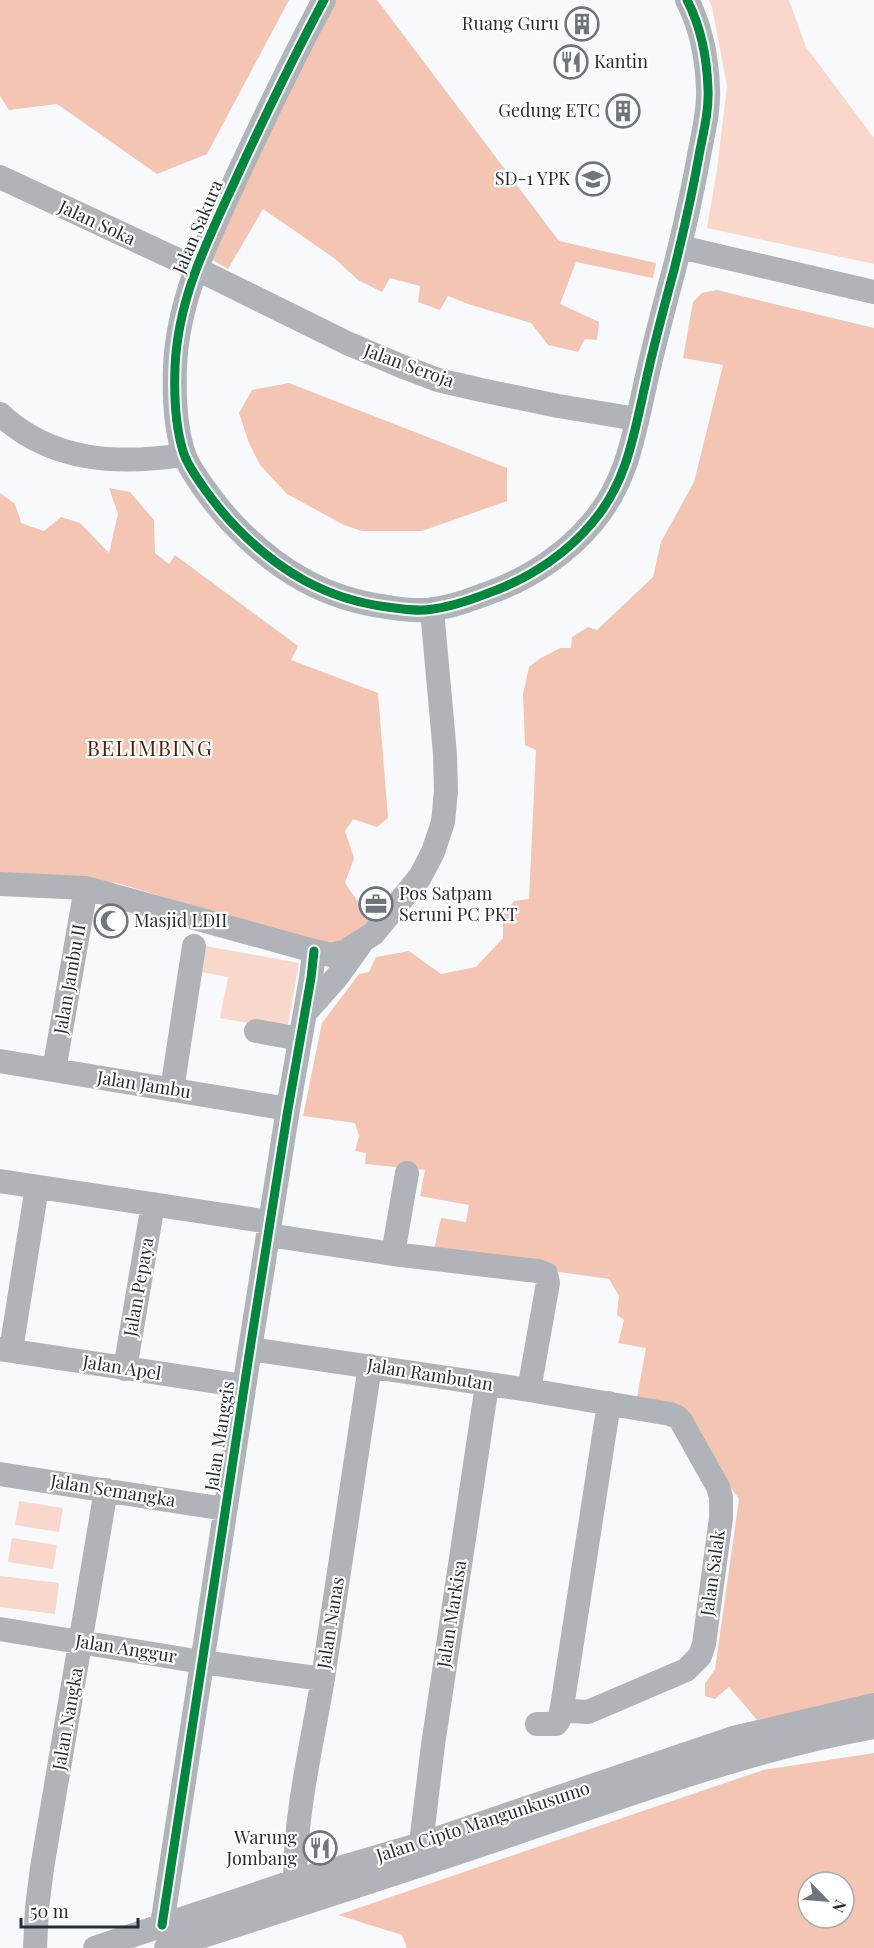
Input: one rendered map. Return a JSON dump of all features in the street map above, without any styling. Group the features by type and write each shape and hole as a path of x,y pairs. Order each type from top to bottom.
{"street":[{"name":"Jalan Sakura","path":"324,0 260,127 195,268 182,318 175,368 177,420 183,455 223,514 264,554 298,579 337,596 371,605 407,610 432,610 469,600 510,584 543,566 565,550 592,523 613,493 629,456 655,340 680,247 706,120 708,90 703,45 695,16 687,0"},
{"name":"Jalan Soka","path":"0,177 195,268"},
{"path":"680,247 874,292"},
{"name":"Jalan Seroja","path":"195,268 347,343 438,380 558,406 637,419"},
{"path":"0,414 30,436 59,449 92,458 155,459 183,455"},
{"path":"0,884 86,888 332,955 346,951 364,940 373,934 420,877 433,852 443,822 446,791 445,754 432,610"},
{"name":"Jalan Jambu II","path":"54,1070 86,888"},
{"name":"Jalan Manggis","path":"305,1014 337,977 364,940"},
{"path":"172,1090 194,946"},
{"name":"Jalan Manggis","path":"164,1937 225,1509 314,951"},
{"path":"256,1031 300,1039"},
{"name":"Jalan Jambu","path":"0,1061 288,1109"},
{"path":"393,1254 407,1173"},
{"path":"0,1181 153,1204 393,1254 537,1271 546,1274 548,1283 529,1390"},
{"path":"5,1350 37,1186"},
{"name":"Jalan Pepaya","path":"125,1369 153,1204"},
{"name":"Jalan Rambutan","path":"250,1349 609,1403"},
{"name":"Jalan Apel","path":"5,1350 244,1386"},
{"name":"Jalan Nanas","path":"295,1881 297,1835 370,1366"},
{"name":"Jalan Markisa","path":"421,1844 434,1733 487,1385"},
{"path":"537,1724 556,1724 562,1707 609,1403"},
{"name":"Jalan Salak","path":"562,1707 571,1711 588,1712 686,1670 700,1656 704,1644 722,1507 718,1486 684,1425 677,1417 662,1412 609,1403"},
{"name":"Jalan Semangka","path":"0,1474 225,1509"},
{"name":"Jalan Nangka","path":"34,1948 36,1908 42,1868 106,1490"},
{"name":"Jalan Anggur","path":"0,1629 323,1679"},
{"name":"Jalan Cipto Mangunkusumo","path":"164,1937 295,1881 421,1844 733,1738 873,1715"},
{"name":"Jalan Cipto Mangunkusumo","path":"95,1948 164,1937 432,1862 664,1783 780,1747 828,1735 873,1715"}],"shaded area":[{"path":"0,0 289,0 207,154 157,174 57,104 9,110 0,96"},
{"path":"329,0 377,0 559,241 656,263 653,278 576,262 560,304 599,322 597,340 585,339 578,352 548,345 531,323 448,296 440,310 418,302 420,286 390,278 382,292 358,280 334,258 263,209 228,269 206,256"},
{"path":"709,0 789,0 806,47 874,138 874,264 707,228 727,86"},
{"path":"717,290 874,328 874,1697 757,1720 729,1687 715,1699 705,1696 705,1684 715,1669 739,1499 674,1407 637,1398 646,1348 618,1343 624,1320 617,1315 619,1296 609,1279 433,1254 441,1218 466,1222 469,1205 420,1196 425,1170 365,1164 366,1153 355,1151 359,1136 355,1123 303,1116 322,1023 359,974 369,972 376,957 409,951 441,974 476,967 503,938 503,915 514,901 529,899 536,750 525,745 523,694 529,667 560,648 571,648 572,637 588,627 597,630 653,577 661,542 694,482 723,365 683,358 693,302 702,293"},
{"path":"289,383 507,468 507,501 422,531 362,531 344,525 287,494 260,465 249,443 239,413 252,390"},
{"path":"109,488 130,492 154,520 155,553 169,564 175,555 298,646 291,660 378,693 388,818 377,827 353,819 345,831 354,858 345,883 356,899 378,919 350,943 332,945 299,938 117,883 0,876 0,493 15,504 21,523 44,531 61,517 80,523 109,553 118,514"},
{"path":"205,946 299,963 287,1030 220,1018 228,977 200,972"},
{"path":"19,1501 63,1508 59,1532 15,1525"},
{"path":"12,1538 57,1545 53,1569 8,1562"},
{"path":"0,1576 59,1583 55,1614 0,1607"},
{"path":"874,1753 874,1948 407,1948 402,1935 338,1915 763,1770"}],"cycle path":[{"path":"324,0 280,85 197,266 182,315 177,341 175,399 178,431 191,469 235,526 268,557 323,590 365,603 410,610 433,609 467,601 512,583 550,562 583,534 592,523 604,507 622,473 633,438 681,240 707,112 708,89 705,55 700,32 687,0"},
{"path":"162,1925 250,1349 314,951"}],"place":[{"name":"Ruang Guru","path":"582,24"},
{"name":"Kantin","path":"571,62"},
{"name":"Gedung ETC","path":"623,111"},
{"name":"SD-1 YPK","path":"593,179"},
{"name":"Pos Satpam Seruni PC PKT","path":"376,904"},
{"name":"Masjid LDII","path":"111,921"},
{"name":"Warung Jombang","path":"320,1848"}],"district":[{"name":"BELIMBING","path":"150,749"}]}
